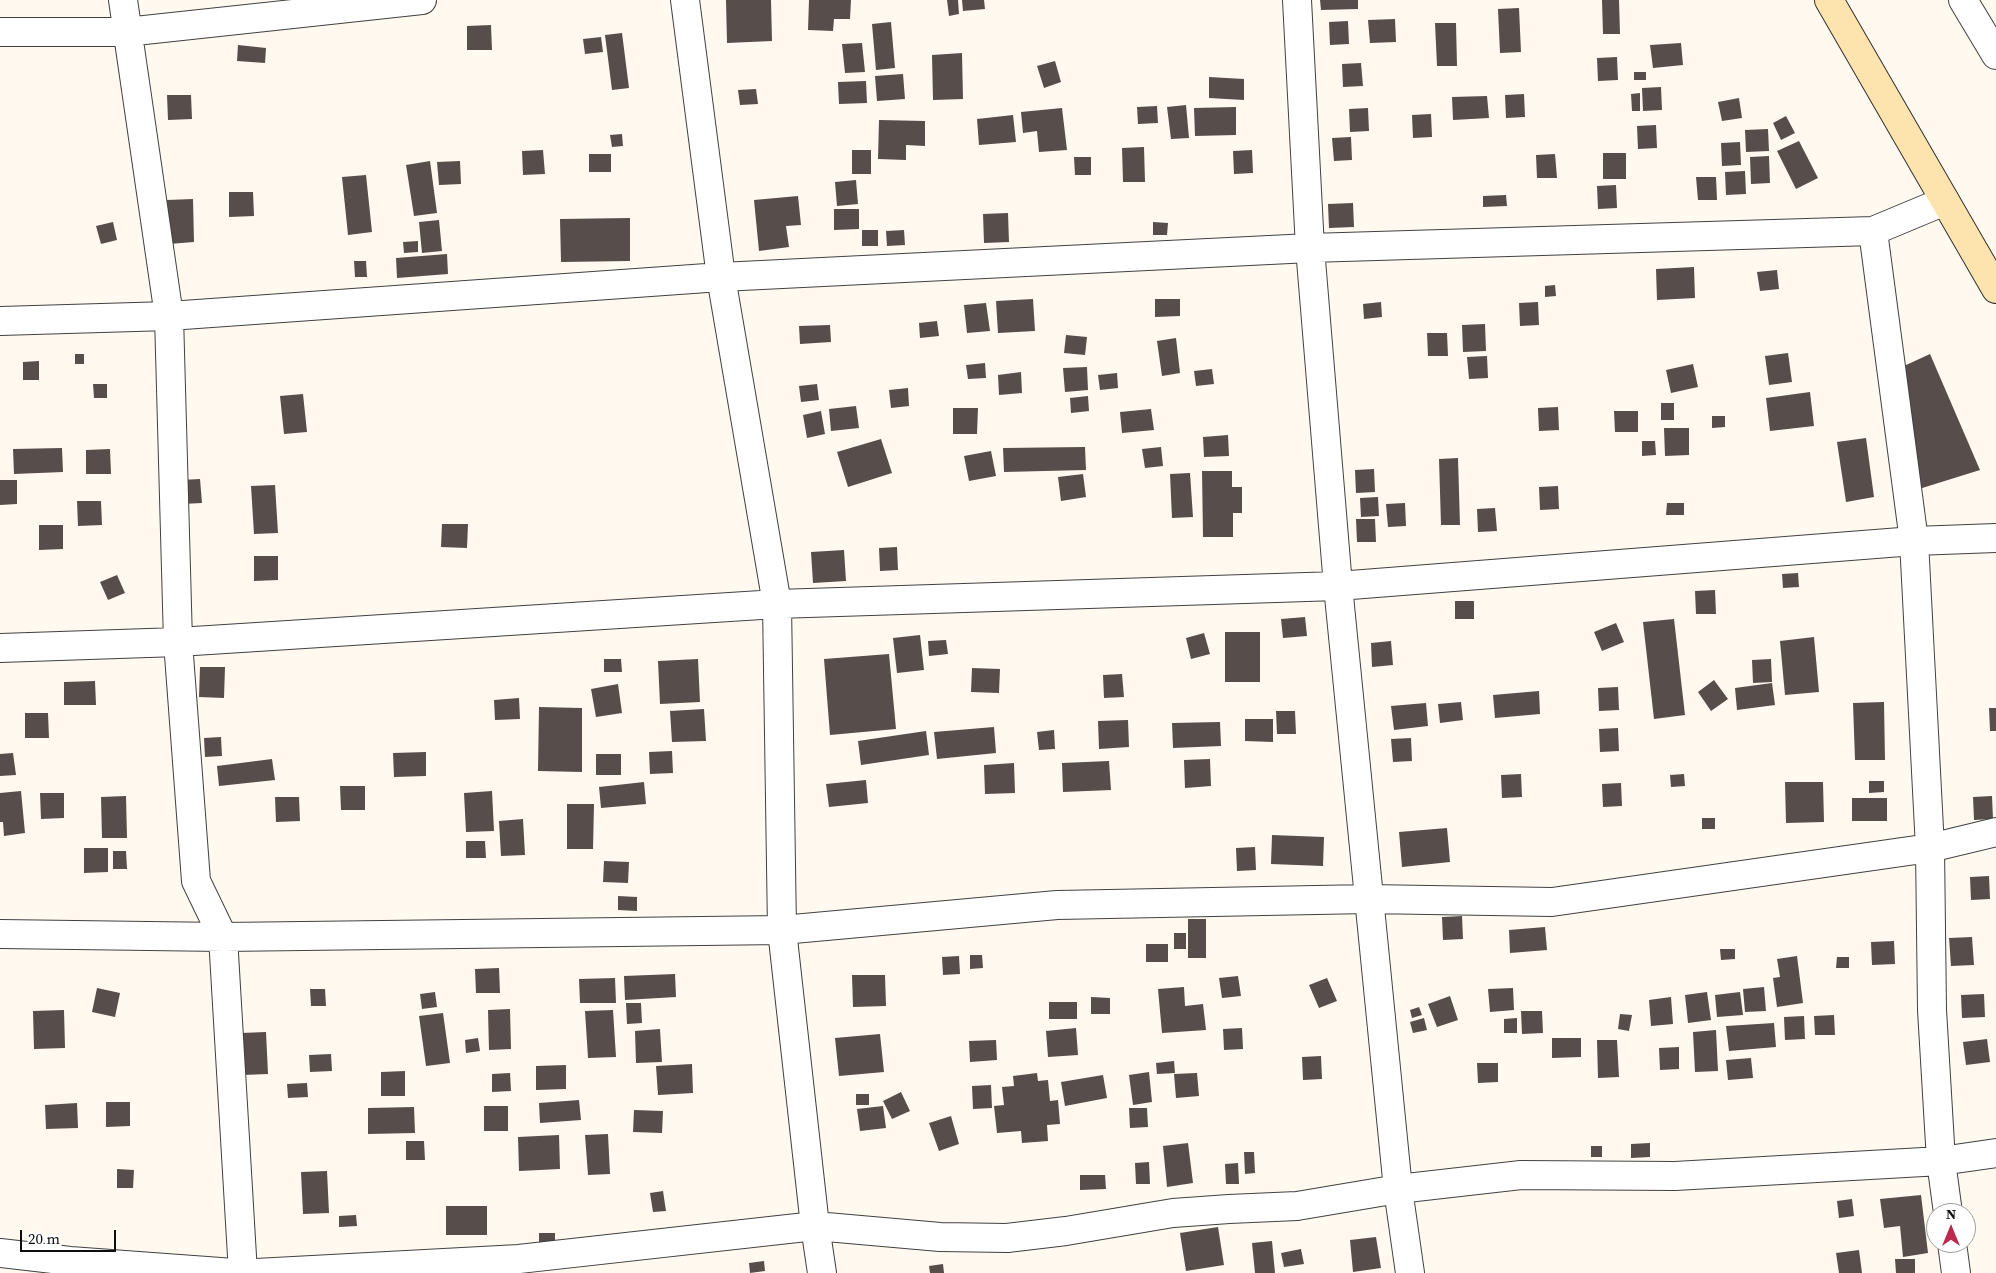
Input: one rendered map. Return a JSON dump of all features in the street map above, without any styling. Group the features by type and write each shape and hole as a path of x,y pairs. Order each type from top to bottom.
{"main road":[{"path":"1830,0 1996,289"}],"street":[{"path":"122,0 170,316 178,642 196,881 223,937 243,1273"},
{"path":"0,32 126,32 422,0"},
{"path":"685,0 721,277 777,604 782,930 815,1226 822,1273"},
{"path":"1297,0 1310,248 1338,586 1398,1189 1410,1273"},
{"path":"1963,0 1996,55"},
{"path":"0,321 170,316 721,277 1310,248 1873,231 1945,201"},
{"path":"1873,231 1914,541 1930,848 1932,1010 1941,1161 1947,1203"},
{"path":"0,648 178,642 777,604 1338,586 1914,541 1996,538"},
{"path":"0,934 223,937 782,930 1056,904 1368,899 1552,902 1930,848 1996,832"},
{"path":"256,1273 520,1259 815,1226 940,1237 1007,1238 1066,1231 1173,1213 1228,1208 1297,1206 1398,1189 1521,1175 1675,1176 1941,1161 1996,1153"},
{"path":"0,1253 70,1261 234,1273"},
{"path":"1953,1253 1956,1273"}],"building":[{"path":"726,0 771,0 772,41 727,43"},
{"path":"809,0 851,0 850,19 834,19 833,31 808,30"},
{"path":"947,0 958,0 959,14 949,16"},
{"path":"962,0 984,0 985,9 963,11"},
{"path":"1320,0 1358,0 1358,9 1321,10"},
{"path":"1602,0 1619,0 1620,34 1603,34"},
{"path":"1519,8 1521,52 1500,53 1498,9"},
{"path":"1395,19 1396,42 1370,43 1368,20"},
{"path":"1348,21 1349,44 1330,45 1329,22"},
{"path":"891,22 895,68 876,70 872,24"},
{"path":"1435,23 1456,23 1457,66 1437,66"},
{"path":"491,25 492,50 467,50 467,26"},
{"path":"622,33 629,88 612,90 605,35"},
{"path":"601,37 603,52 585,54 583,39"},
{"path":"862,43 865,72 845,73 842,44"},
{"path":"1681,43 1683,65 1653,68 1650,45"},
{"path":"238,45 266,48 265,63 237,61"},
{"path":"962,53 963,99 933,100 932,55"},
{"path":"1617,57 1618,80 1598,81 1597,58"},
{"path":"1055,61 1061,82 1044,88 1037,66"},
{"path":"1361,63 1363,86 1343,87 1342,64"},
{"path":"1634,72 1646,72 1646,80 1634,80"},
{"path":"903,74 905,99 877,101 875,76"},
{"path":"1209,77 1244,79 1244,100 1209,98"},
{"path":"866,81 867,103 839,104 838,82"},
{"path":"1661,87 1662,110 1643,111 1642,88"},
{"path":"756,89 758,104 740,105 738,90"},
{"path":"1640,93 1640,111 1632,111 1631,94"},
{"path":"1524,94 1525,117 1506,118 1505,95"},
{"path":"167,95 191,95 192,119 168,120"},
{"path":"1487,96 1489,118 1453,120 1452,97"},
{"path":"1739,98 1742,118 1722,121 1718,102"},
{"path":"1186,105 1189,138 1171,139 1167,107"},
{"path":"1157,106 1158,123 1138,124 1137,107"},
{"path":"1236,107 1236,135 1195,136 1194,108"},
{"path":"1062,108 1067,150 1039,152 1037,131 1023,133 1021,112"},
{"path":"1368,108 1369,131 1350,132 1349,109"},
{"path":"1431,114 1432,137 1413,138 1412,115"},
{"path":"1013,115 1016,142 979,145 977,119"},
{"path":"1786,116 1795,133 1781,140 1773,123"},
{"path":"879,120 925,121 925,146 906,145 906,160 878,159"},
{"path":"1656,125 1657,148 1638,149 1637,126"},
{"path":"1768,129 1769,151 1746,152 1745,130"},
{"path":"622,134 623,146 612,147 610,135"},
{"path":"1351,137 1352,160 1334,161 1332,138"},
{"path":"1799,141 1818,178 1796,189 1777,151"},
{"path":"1740,142 1741,165 1722,166 1721,143"},
{"path":"1144,147 1145,182 1123,182 1122,148"},
{"path":"543,150 545,174 523,175 522,151"},
{"path":"852,150 871,150 871,174 852,174"},
{"path":"1252,150 1253,173 1234,174 1233,151"},
{"path":"1603,153 1626,153 1626,179 1603,179"},
{"path":"589,154 611,154 611,172 589,172"},
{"path":"1555,154 1557,178 1537,178 1536,155"},
{"path":"1769,156 1770,183 1751,184 1750,157"},
{"path":"1074,157 1091,157 1091,175 1075,175"},
{"path":"430,161 437,213 414,216 406,165"},
{"path":"460,161 461,184 439,185 437,162"},
{"path":"1745,171 1746,194 1726,195 1725,172"},
{"path":"366,175 372,232 348,235 342,177"},
{"path":"1696,177 1716,177 1717,200 1698,200"},
{"path":"856,180 858,204 837,206 835,182"},
{"path":"1616,185 1617,208 1598,209 1597,186"},
{"path":"229,192 253,192 254,216 229,217"},
{"path":"1506,195 1507,206 1483,207 1483,196"},
{"path":"798,196 801,225 786,226 789,247 759,251 754,200"},
{"path":"193,199 194,242 169,244 167,200"},
{"path":"1353,203 1354,227 1329,228 1328,204"},
{"path":"834,209 859,209 859,229 834,230"},
{"path":"1008,213 1009,242 984,243 983,214"},
{"path":"630,218 630,261 561,262 560,219"},
{"path":"439,220 442,251 422,253 419,222"},
{"path":"113,222 117,240 101,244 96,226"},
{"path":"1153,222 1168,223 1167,235 1153,235"},
{"path":"862,230 878,230 878,246 862,246"},
{"path":"904,230 905,245 887,246 886,231"},
{"path":"418,241 418,252 404,253 403,242"},
{"path":"447,254 448,274 397,278 396,258"},
{"path":"354,261 366,261 367,277 355,277"},
{"path":"1694,267 1695,298 1657,300 1656,269"},
{"path":"1777,270 1779,289 1760,291 1757,272"},
{"path":"1555,285 1556,296 1545,297 1545,286"},
{"path":"1033,299 1035,331 998,333 996,301"},
{"path":"1155,299 1180,299 1180,316 1155,317"},
{"path":"1381,302 1382,317 1364,319 1363,304"},
{"path":"1538,302 1539,325 1520,326 1519,303"},
{"path":"986,303 990,331 967,333 964,305"},
{"path":"937,321 939,336 920,338 919,323"},
{"path":"1485,324 1486,351 1463,352 1462,325"},
{"path":"830,325 831,342 800,344 799,326"},
{"path":"1427,333 1447,333 1448,356 1428,356"},
{"path":"1066,335 1087,337 1085,355 1064,353"},
{"path":"1176,338 1180,373 1162,376 1157,341"},
{"path":"1788,353 1792,382 1769,385 1765,356"},
{"path":"75,354 84,354 84,364 75,364"},
{"path":"1930,354 1980,470 1919,489 1904,366"},
{"path":"1487,356 1488,378 1469,379 1467,357"},
{"path":"39,361 39,380 23,380 23,362"},
{"path":"985,363 986,378 968,379 966,365"},
{"path":"1693,364 1698,387 1671,393 1666,370"},
{"path":"1087,367 1088,390 1065,392 1063,368"},
{"path":"1212,369 1214,384 1196,386 1194,371"},
{"path":"1021,372 1022,393 999,395 998,375"},
{"path":"1117,373 1118,388 1100,390 1098,375"},
{"path":"93,384 107,384 107,398 94,398"},
{"path":"817,384 819,400 801,402 799,386"},
{"path":"908,388 909,406 891,408 889,390"},
{"path":"1810,392 1814,426 1770,431 1766,398"},
{"path":"303,394 307,432 284,434 280,396"},
{"path":"1088,396 1089,411 1071,413 1070,398"},
{"path":"1661,403 1674,403 1674,420 1661,420"},
{"path":"856,406 859,428 831,431 829,409"},
{"path":"1558,407 1559,430 1539,431 1538,408"},
{"path":"953,408 978,408 977,434 953,434"},
{"path":"1151,409 1154,430 1122,433 1120,412"},
{"path":"821,411 825,434 807,438 803,415"},
{"path":"1614,411 1638,411 1638,432 1615,432"},
{"path":"1712,416 1725,416 1725,427 1712,428"},
{"path":"1664,428 1689,428 1689,455 1665,456"},
{"path":"1228,435 1229,456 1204,457 1203,437"},
{"path":"1866,438 1874,497 1846,502 1837,442"},
{"path":"881,439 892,473 848,487 837,452"},
{"path":"1642,441 1655,441 1656,455 1642,456"},
{"path":"1085,447 1086,470 1004,472 1003,448"},
{"path":"1161,447 1163,466 1145,468 1142,449"},
{"path":"62,448 63,472 14,474 13,449"},
{"path":"110,449 111,474 86,474 86,450"},
{"path":"991,451 996,476 969,481 964,456"},
{"path":"1458,458 1460,525 1441,525 1439,459"},
{"path":"1374,469 1375,492 1356,493 1355,470"},
{"path":"1202,471 1232,471 1232,487 1242,487 1242,513 1233,513 1233,537 1203,537"},
{"path":"1190,473 1193,517 1172,518 1170,474"},
{"path":"1083,474 1086,497 1061,501 1058,477"},
{"path":"200,479 202,503 182,504 181,480"},
{"path":"0,480 17,480 17,504 0,505"},
{"path":"275,485 278,533 254,534 251,486"},
{"path":"1558,486 1559,509 1540,510 1539,487"},
{"path":"1378,497 1379,516 1361,517 1360,498"},
{"path":"77,501 101,501 102,525 78,526"},
{"path":"1405,503 1406,526 1388,527 1386,504"},
{"path":"1667,503 1684,503 1684,515 1666,515"},
{"path":"1495,508 1497,531 1478,532 1477,509"},
{"path":"1356,519 1375,519 1376,542 1357,542"},
{"path":"442,524 468,524 467,548 441,547"},
{"path":"39,525 63,525 63,549 39,550"},
{"path":"897,547 898,570 880,571 879,548"},
{"path":"844,550 846,581 813,583 811,552"},
{"path":"254,556 278,556 278,580 254,581"},
{"path":"1798,573 1799,587 1783,588 1782,574"},
{"path":"117,575 125,593 108,600 100,582"},
{"path":"1715,590 1716,614 1696,614 1695,591"},
{"path":"1455,601 1474,601 1474,619 1455,619"},
{"path":"1305,617 1307,636 1283,638 1281,619"},
{"path":"1674,619 1685,715 1654,719 1643,622"},
{"path":"1616,623 1624,642 1602,651 1594,632"},
{"path":"1225,632 1260,632 1260,682 1225,682"},
{"path":"1204,633 1210,654 1191,659 1186,638"},
{"path":"920,635 924,670 897,673 893,638"},
{"path":"1814,637 1819,692 1785,695 1780,641"},
{"path":"946,640 948,654 929,656 928,641"},
{"path":"1391,641 1393,665 1372,667 1371,643"},
{"path":"889,654 896,729 830,735 824,659"},
{"path":"604,659 621,659 622,672 604,672"},
{"path":"698,659 700,702 660,704 658,661"},
{"path":"1771,659 1772,682 1753,683 1752,660"},
{"path":"200,667 225,667 224,698 199,697"},
{"path":"972,668 1000,669 999,693 971,692"},
{"path":"1122,674 1124,697 1104,698 1103,675"},
{"path":"1714,680 1728,699 1711,711 1698,692"},
{"path":"95,681 96,705 64,705 64,682"},
{"path":"1772,683 1775,705 1737,710 1735,688"},
{"path":"618,684 622,713 596,717 591,689"},
{"path":"1618,687 1619,710 1599,711 1598,688"},
{"path":"1539,691 1540,714 1495,718 1493,695"},
{"path":"519,698 520,719 495,720 494,700"},
{"path":"1461,702 1463,720 1440,723 1438,704"},
{"path":"1884,702 1885,760 1855,760 1853,703"},
{"path":"1426,703 1428,726 1394,730 1391,706"},
{"path":"539,707 582,708 582,772 538,771"},
{"path":"1989,708 1996,708 1996,731 1990,731"},
{"path":"704,709 706,741 672,742 670,711"},
{"path":"1276,711 1295,711 1296,734 1277,734"},
{"path":"25,713 48,713 49,738 25,738"},
{"path":"1245,719 1273,719 1273,742 1245,741"},
{"path":"1128,720 1129,747 1099,749 1098,721"},
{"path":"1220,722 1221,746 1173,748 1172,723"},
{"path":"994,727 996,753 937,759 934,732"},
{"path":"1618,728 1619,751 1600,752 1599,729"},
{"path":"1054,730 1055,749 1039,750 1037,732"},
{"path":"926,731 929,755 861,765 858,741"},
{"path":"221,737 222,756 205,757 204,738"},
{"path":"1411,738 1412,761 1393,762 1391,739"},
{"path":"672,751 673,773 650,774 649,752"},
{"path":"426,752 426,776 394,777 393,753"},
{"path":"13,753 16,775 0,776 0,754"},
{"path":"596,754 621,754 621,775 596,775"},
{"path":"272,759 275,780 219,786 217,766"},
{"path":"1210,759 1211,786 1185,788 1184,760"},
{"path":"1109,761 1111,790 1063,792 1062,763"},
{"path":"1014,763 1015,793 985,794 984,765"},
{"path":"1521,774 1522,797 1502,798 1501,775"},
{"path":"1684,774 1685,786 1671,787 1670,775"},
{"path":"866,780 868,803 829,807 826,784"},
{"path":"1869,781 1884,781 1884,792 1869,793"},
{"path":"644,782 646,804 601,808 599,787"},
{"path":"1785,782 1823,782 1824,822 1786,823"},
{"path":"1621,783 1622,806 1603,807 1602,784"},
{"path":"340,786 365,786 365,810 341,810"},
{"path":"21,791 25,833 4,836 3,822 0,822 0,793"},
{"path":"492,791 494,831 466,832 464,793"},
{"path":"40,793 64,793 64,818 41,819"},
{"path":"126,796 127,838 102,838 101,797"},
{"path":"1992,796 1993,819 1974,820 1973,797"},
{"path":"275,797 299,797 300,821 276,822"},
{"path":"1852,798 1887,798 1887,821 1852,821"},
{"path":"567,804 594,804 593,849 567,849"},
{"path":"1702,818 1715,818 1715,829 1702,829"},
{"path":"523,819 525,855 501,856 499,821"},
{"path":"1447,828 1450,862 1402,867 1399,832"},
{"path":"1272,835 1324,837 1323,866 1271,864"},
{"path":"466,841 485,841 486,858 466,858"},
{"path":"1255,847 1256,870 1237,871 1236,848"},
{"path":"84,848 108,848 108,872 84,873"},
{"path":"113,851 126,851 127,869 113,869"},
{"path":"604,861 629,862 628,883 603,882"},
{"path":"1989,876 1990,899 1971,900 1970,877"},
{"path":"618,896 637,897 637,911 618,910"},
{"path":"1462,916 1463,939 1443,940 1442,917"},
{"path":"1188,919 1206,919 1206,958 1188,958"},
{"path":"1545,927 1547,950 1510,953 1509,930"},
{"path":"1174,933 1186,933 1186,949 1174,949"},
{"path":"1972,937 1974,965 1951,966 1949,938"},
{"path":"1894,941 1895,964 1872,965 1871,942"},
{"path":"1146,944 1168,944 1168,962 1146,962"},
{"path":"1720,949 1735,949 1735,959 1721,960"},
{"path":"970,955 982,955 983,968 970,969"},
{"path":"959,956 960,974 943,975 942,957"},
{"path":"1797,956 1803,1003 1777,1007 1773,978 1780,977 1777,959"},
{"path":"1837,957 1849,957 1849,968 1836,968"},
{"path":"499,968 500,993 476,993 475,969"},
{"path":"675,974 676,997 625,1000 624,976"},
{"path":"852,975 885,975 886,1006 853,1007"},
{"path":"1238,976 1241,996 1222,998 1219,978"},
{"path":"615,978 616,1003 580,1003 579,979"},
{"path":"1327,978 1337,1001 1319,1008 1309,985"},
{"path":"1184,987 1185,1006 1203,1004 1206,1030 1162,1033 1158,989"},
{"path":"1764,987 1766,1011 1745,1012 1743,989"},
{"path":"97,988 120,993 115,1017 92,1012"},
{"path":"1513,988 1514,1010 1490,1012 1488,989"},
{"path":"310,989 325,989 326,1006 311,1006"},
{"path":"435,992 437,1007 422,1009 420,994"},
{"path":"1707,992 1711,1020 1688,1023 1685,995"},
{"path":"1740,992 1743,1015 1717,1017 1715,995"},
{"path":"1984,994 1985,1017 1962,1018 1961,995"},
{"path":"1450,996 1458,1020 1437,1027 1428,1004"},
{"path":"1091,997 1110,998 1110,1014 1091,1014"},
{"path":"1671,997 1673,1024 1651,1026 1649,1000"},
{"path":"1049,1002 1077,1002 1077,1019 1049,1019"},
{"path":"626,1003 641,1003 642,1023 627,1024"},
{"path":"1419,1007 1422,1015 1412,1018 1410,1010"},
{"path":"510,1009 511,1049 489,1050 488,1010"},
{"path":"64,1010 65,1048 34,1049 33,1011"},
{"path":"613,1010 616,1057 588,1058 585,1011"},
{"path":"1521,1011 1542,1011 1543,1033 1522,1034"},
{"path":"443,1013 450,1063 426,1066 419,1016"},
{"path":"1620,1014 1632,1015 1629,1031 1618,1029"},
{"path":"1834,1015 1835,1035 1815,1035 1814,1016"},
{"path":"1804,1016 1805,1039 1785,1040 1784,1017"},
{"path":"1424,1018 1427,1030 1413,1033 1410,1022"},
{"path":"1517,1018 1517,1033 1504,1033 1504,1019"},
{"path":"1774,1023 1776,1047 1729,1051 1726,1026"},
{"path":"1076,1028 1078,1055 1048,1057 1046,1031"},
{"path":"1242,1028 1243,1049 1224,1050 1223,1029"},
{"path":"660,1029 662,1062 636,1063 635,1031"},
{"path":"1716,1030 1718,1071 1695,1072 1693,1032"},
{"path":"266,1032 268,1074 243,1075 241,1033"},
{"path":"880,1034 884,1072 839,1076 835,1038"},
{"path":"478,1038 480,1051 466,1053 465,1040"},
{"path":"1552,1038 1581,1038 1581,1057 1552,1058"},
{"path":"1987,1039 1990,1062 1966,1065 1963,1042"},
{"path":"996,1040 997,1060 970,1062 969,1041"},
{"path":"1597,1040 1617,1040 1619,1077 1598,1078"},
{"path":"1679,1047 1679,1069 1660,1070 1659,1048"},
{"path":"331,1054 332,1071 310,1072 309,1055"},
{"path":"1321,1056 1322,1079 1303,1080 1302,1057"},
{"path":"1751,1058 1753,1078 1728,1080 1726,1060"},
{"path":"1174,1061 1175,1073 1157,1074 1156,1063"},
{"path":"1477,1063 1498,1063 1498,1082 1478,1083"},
{"path":"692,1064 693,1093 658,1095 656,1066"},
{"path":"566,1065 566,1089 536,1090 536,1066"},
{"path":"405,1071 405,1096 381,1096 381,1072"},
{"path":"1149,1072 1152,1102 1133,1105 1129,1075"},
{"path":"510,1073 511,1091 492,1092 492,1074"},
{"path":"1037,1073 1038,1081 1048,1080 1050,1101 1058,1100 1060,1124 1047,1125 1048,1141 1022,1143 1021,1131 997,1133 994,1106 1004,1105 1002,1087 1014,1086 1013,1076"},
{"path":"1197,1073 1199,1096 1176,1098 1174,1074"},
{"path":"1103,1075 1107,1098 1065,1106 1061,1082"},
{"path":"307,1083 308,1097 288,1098 287,1084"},
{"path":"991,1085 992,1108 973,1109 972,1086"},
{"path":"901,1092 910,1111 892,1119 883,1101"},
{"path":"856,1094 869,1094 869,1105 856,1105"},
{"path":"579,1100 581,1120 540,1123 539,1103"},
{"path":"106,1102 130,1102 130,1126 106,1127"},
{"path":"77,1103 78,1128 46,1129 45,1105"},
{"path":"484,1106 508,1106 508,1131 484,1131"},
{"path":"883,1106 886,1128 860,1131 857,1109"},
{"path":"414,1107 415,1133 368,1134 368,1108"},
{"path":"1129,1108 1147,1108 1148,1127 1130,1128"},
{"path":"634,1110 663,1111 662,1133 633,1132"},
{"path":"951,1116 959,1144 939,1151 929,1123"},
{"path":"608,1134 610,1174 588,1175 585,1135"},
{"path":"559,1135 560,1169 519,1171 518,1137"},
{"path":"406,1141 424,1141 425,1160 406,1160"},
{"path":"1188,1143 1193,1183 1167,1187 1163,1146"},
{"path":"1650,1143 1650,1157 1631,1158 1631,1144"},
{"path":"1591,1146 1602,1146 1602,1157 1591,1157"},
{"path":"1244,1152 1254,1152 1255,1173 1245,1174"},
{"path":"1149,1162 1150,1184 1136,1184 1135,1163"},
{"path":"1238,1163 1239,1184 1226,1184 1225,1164"},
{"path":"117,1169 134,1170 133,1188 117,1188"},
{"path":"327,1171 329,1213 303,1214 301,1172"},
{"path":"1080,1175 1105,1175 1106,1189 1080,1190"},
{"path":"663,1191 666,1211 653,1212 650,1193"},
{"path":"1921,1195 1926,1253 1928,1253 1903,1257 1900,1226 1884,1228 1880,1199"},
{"path":"1852,1199 1854,1216 1839,1218 1837,1201"},
{"path":"446,1206 487,1206 487,1235 446,1235"},
{"path":"356,1215 357,1226 339,1227 339,1216"},
{"path":"1218,1227 1224,1265 1186,1271 1180,1233"},
{"path":"539,1233 555,1233 555,1246 539,1246"},
{"path":"1376,1237 1381,1268 1353,1272 1350,1240"},
{"path":"1272,1241 1275,1273 1255,1273 1252,1243"},
{"path":"1301,1249 1304,1264 1284,1267 1281,1253"},
{"path":"1859,1250 1862,1273 1839,1273 1836,1253"},
{"path":"1895,1259 1915,1259 1915,1273 1896,1273"},
{"path":"764,1261 765,1271 750,1273 749,1263"},
{"path":"943,1264 944,1273 930,1273 929,1266"}]}
